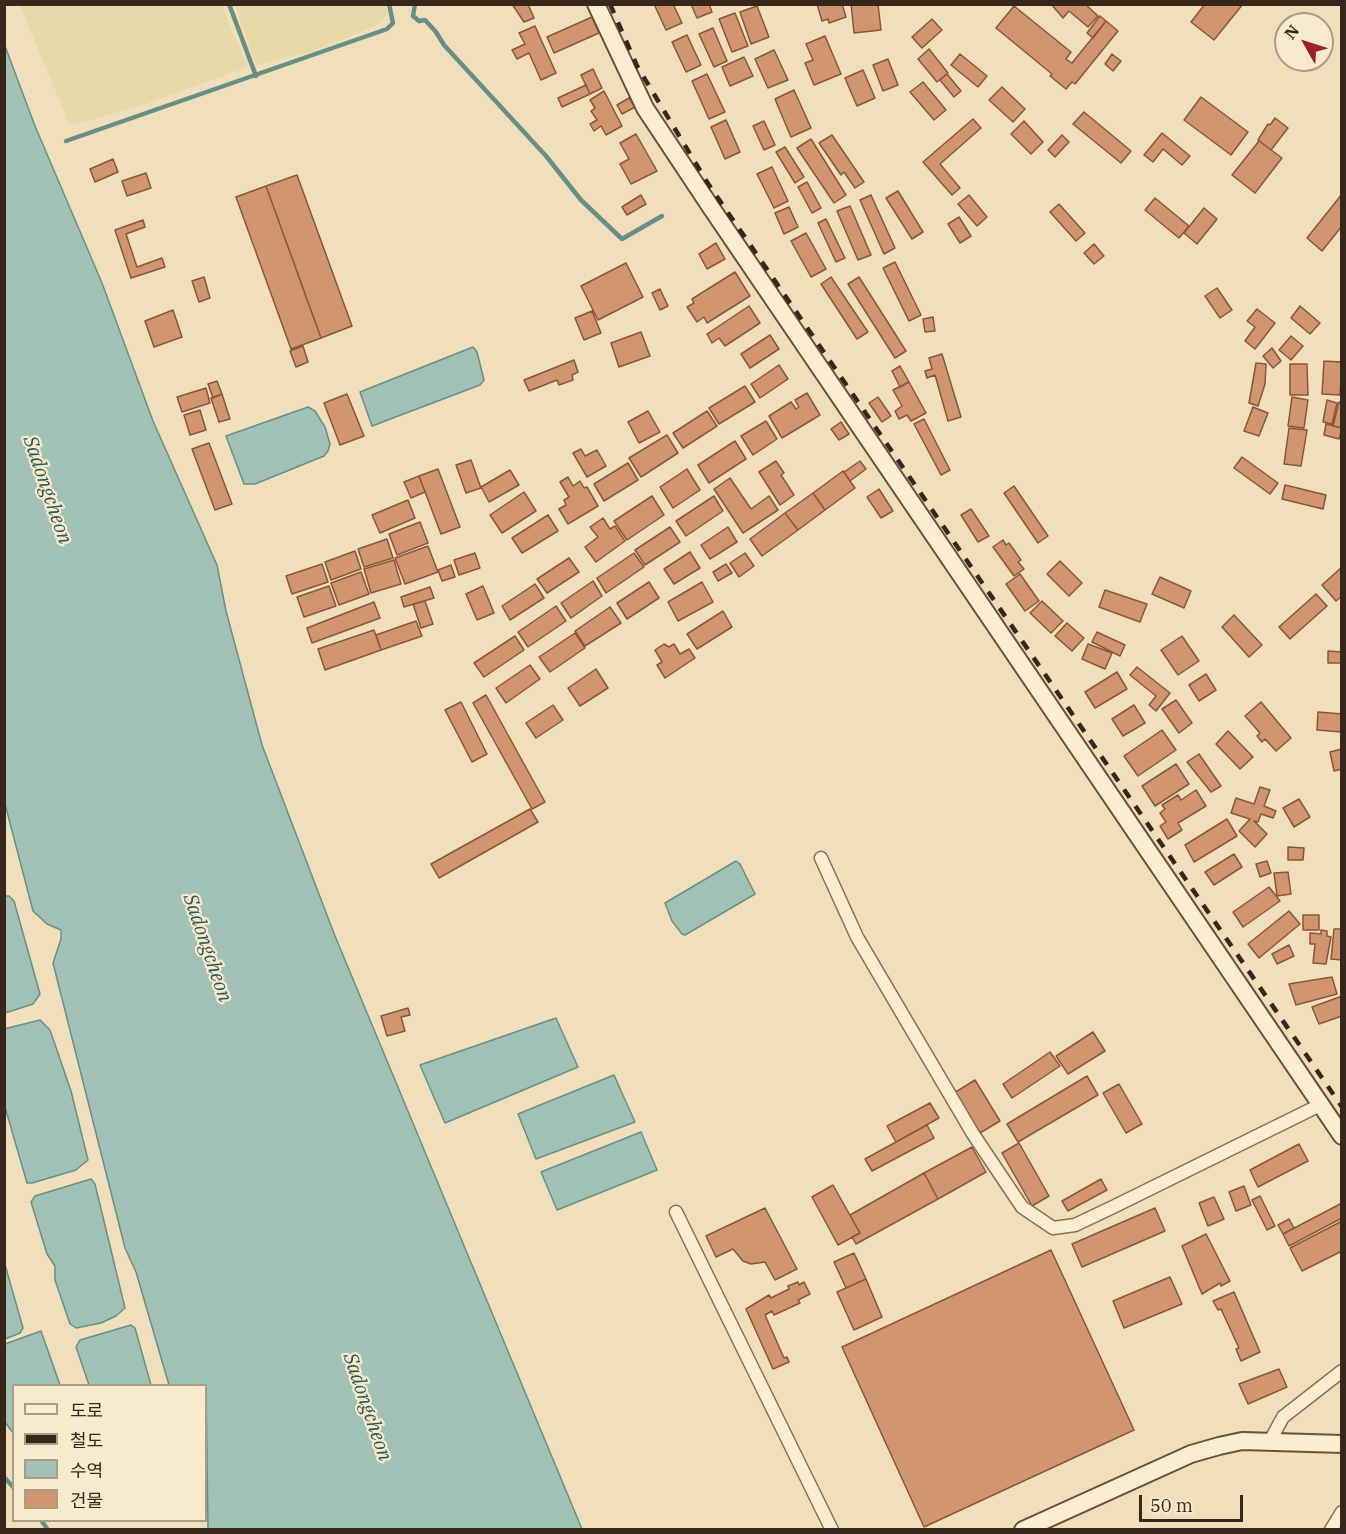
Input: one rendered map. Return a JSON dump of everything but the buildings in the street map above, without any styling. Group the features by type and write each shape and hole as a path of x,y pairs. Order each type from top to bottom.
{"main road":[{"path":"596,4 645,108 1341,1136"},
{"path":"1023,1530 1191,1454 1242,1442 1341,1444"}],"street":[{"path":"821,858 857,937 973,1134 1022,1207 1053,1228 1075,1225 1320,1105"},
{"path":"676,1212 832,1530"},
{"path":"1270,1441 1283,1417 1341,1371"},
{"path":"1331,1530 1341,1512"}],"shaded area":[{"path":"20,5 221,5 248,67 146,104 70,126"},
{"path":"235,5 385,5 388,14 376,26 311,52 256,65"}],"water":[{"name":"Sadongcheon","path":"5,46 35,126 102,283 153,421 217,565 226,611 262,745 335,936 582,1529 208,1529 207,1384 169,1384 136,1272 125,1248 53,963 61,939 61,930 47,924 33,911 5,804"},
{"path":"473,347 477,352 484,380 480,385 372,426 360,392"},
{"path":"308,407 315,411 325,427 330,444 324,456 255,484 244,484 226,436"},
{"path":"736,861 740,864 755,894 685,935 682,934 672,921 665,903"},
{"path":"5,896 9,896 14,901 40,994 33,1004 5,1013"},
{"path":"556,1018 578,1067 445,1123 420,1065"},
{"path":"40,1020 50,1030 71,1091 88,1160 76,1170 27,1183 5,1107 4,1029"},
{"path":"614,1075 635,1122 536,1159 518,1114"},
{"path":"641,1132 657,1170 557,1210 541,1172"},
{"path":"91,1179 95,1184 125,1308 116,1316 101,1323 76,1328 70,1324 55,1280 55,1266 47,1254 31,1202 35,1196"},
{"path":"4,1261 23,1328 20,1333 5,1339"},
{"path":"131,1325 135,1328 151,1384 89,1384 76,1347 80,1340"},
{"path":"41,1331 60,1384 12,1384 12,1432 5,1422 5,1344"}],"waterway":[{"path":"229,4 256,76"},
{"path":"66,141 387,29 393,23 389,4"},
{"path":"415,4 413,16 419,21 425,20 444,45 546,156 581,200 622,239 662,216"},
{"path":"4,1477 12,1486"},
{"path":"42,1522 48,1530"}],"railway":[{"path":"610,4 637,66 707,182 1342,1107"}]}
